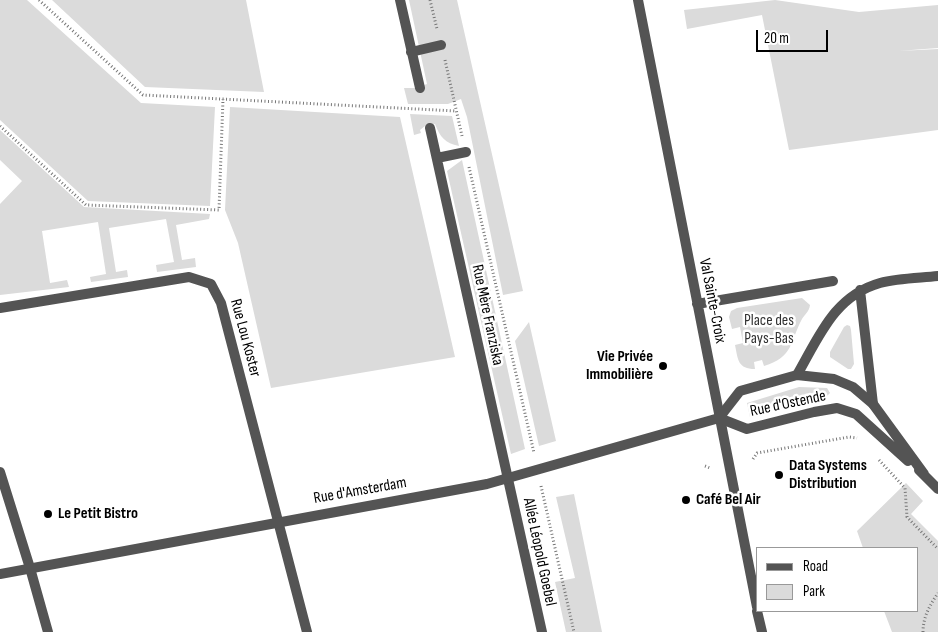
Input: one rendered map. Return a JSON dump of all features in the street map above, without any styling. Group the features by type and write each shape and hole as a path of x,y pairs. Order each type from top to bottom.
{"street":[{"path":"400,0 420,88"},
{"name":"Val Sainte-Croix","path":"638,0 756,602"},
{"path":"412,52 441,45"},
{"name":"Rue Mère Franziska","path":"430,128 508,479"},
{"path":"437,158 466,152"},
{"path":"796,375 830,318 844,301 860,290 882,282 938,276"},
{"name":"Rue Lou Koster","path":"0,308 189,277 211,284 221,303 307,632"},
{"path":"697,304 833,281"},
{"path":"860,290 873,404"},
{"name":"Rue d'Ostende","path":"924,474 873,404 853,387 834,379 796,375 740,391 719,418 747,429 837,408 856,414 924,474 938,489"},
{"name":"Rue d'Amsterdam","path":"0,574 487,484 719,418"},
{"path":"0,472 48,632"},
{"name":"Allée Léopold Goebel","path":"508,479 542,632"},
{"path":"758,612 762,632"}],"path":[{"path":"39,0 143,94 397,108"},
{"path":"0,126 86,205 218,210 223,99"},
{"path":"498,296 538,470"},
{"path":"753,459 757,453 849,437 858,438"},
{"path":"878,460 905,488 907,518 938,549"},
{"path":"705,466 710,468"},
{"path":"544,500 574,632"},
{"path":"924,632 923,622 930,604 938,592"}],"green space":[{"path":"0,0 27,0 141,103 215,107 210,206 88,201 0,120"},
{"path":"52,0 246,0 264,92 145,87"},
{"path":"409,0 457,0 523,291 503,295 467,117 461,99 448,104 408,104 404,88 415,88 427,84"},
{"path":"775,0 859,12 938,5 938,48 898,51 938,49 938,130 789,150 762,15 687,29 684,10"},
{"path":"230,107 400,117 455,357 271,388 238,243 225,210"},
{"path":"410,114 452,116 459,146 444,139 435,124 425,126 420,130 421,133 414,135"},
{"path":"0,130 84,207 210,214 209,219 176,225 182,260 195,258 196,267 157,272 156,265 174,262 166,219 109,228 116,272 127,270 128,277 91,282 90,277 106,274 98,222 42,231 50,283 67,280 69,287 0,295 0,204 22,181 0,160"},
{"path":"462,160 525,449 511,454 447,171"},
{"name":"Place des Pays-Bas","path":"802,298 810,305 786,353 781,358 764,366 762,360 754,362 755,369 749,369 742,365 738,359 735,345 743,343 740,327 732,329 729,317 731,311 737,308"},
{"path":"529,322 556,441 539,446 515,341"},
{"path":"847,325 850,326 851,330 854,364 851,369 830,357 830,352"},
{"path":"799,387 827,388 830,393 826,397 750,417 747,403"},
{"path":"906,483 923,501 911,514 938,541 938,632 892,632 884,612 918,612 918,547 863,547 857,531"},
{"path":"574,494 602,632 566,632 555,582 575,578 556,497"}],"place":[{"name":"Vie Privée Immobilière","path":"663,366"},
{"name":"Data Systems Distribution","path":"779,475"},
{"name":"Café Bel Air","path":"686,500"},
{"name":"Le Petit Bistro","path":"48,514"}]}
